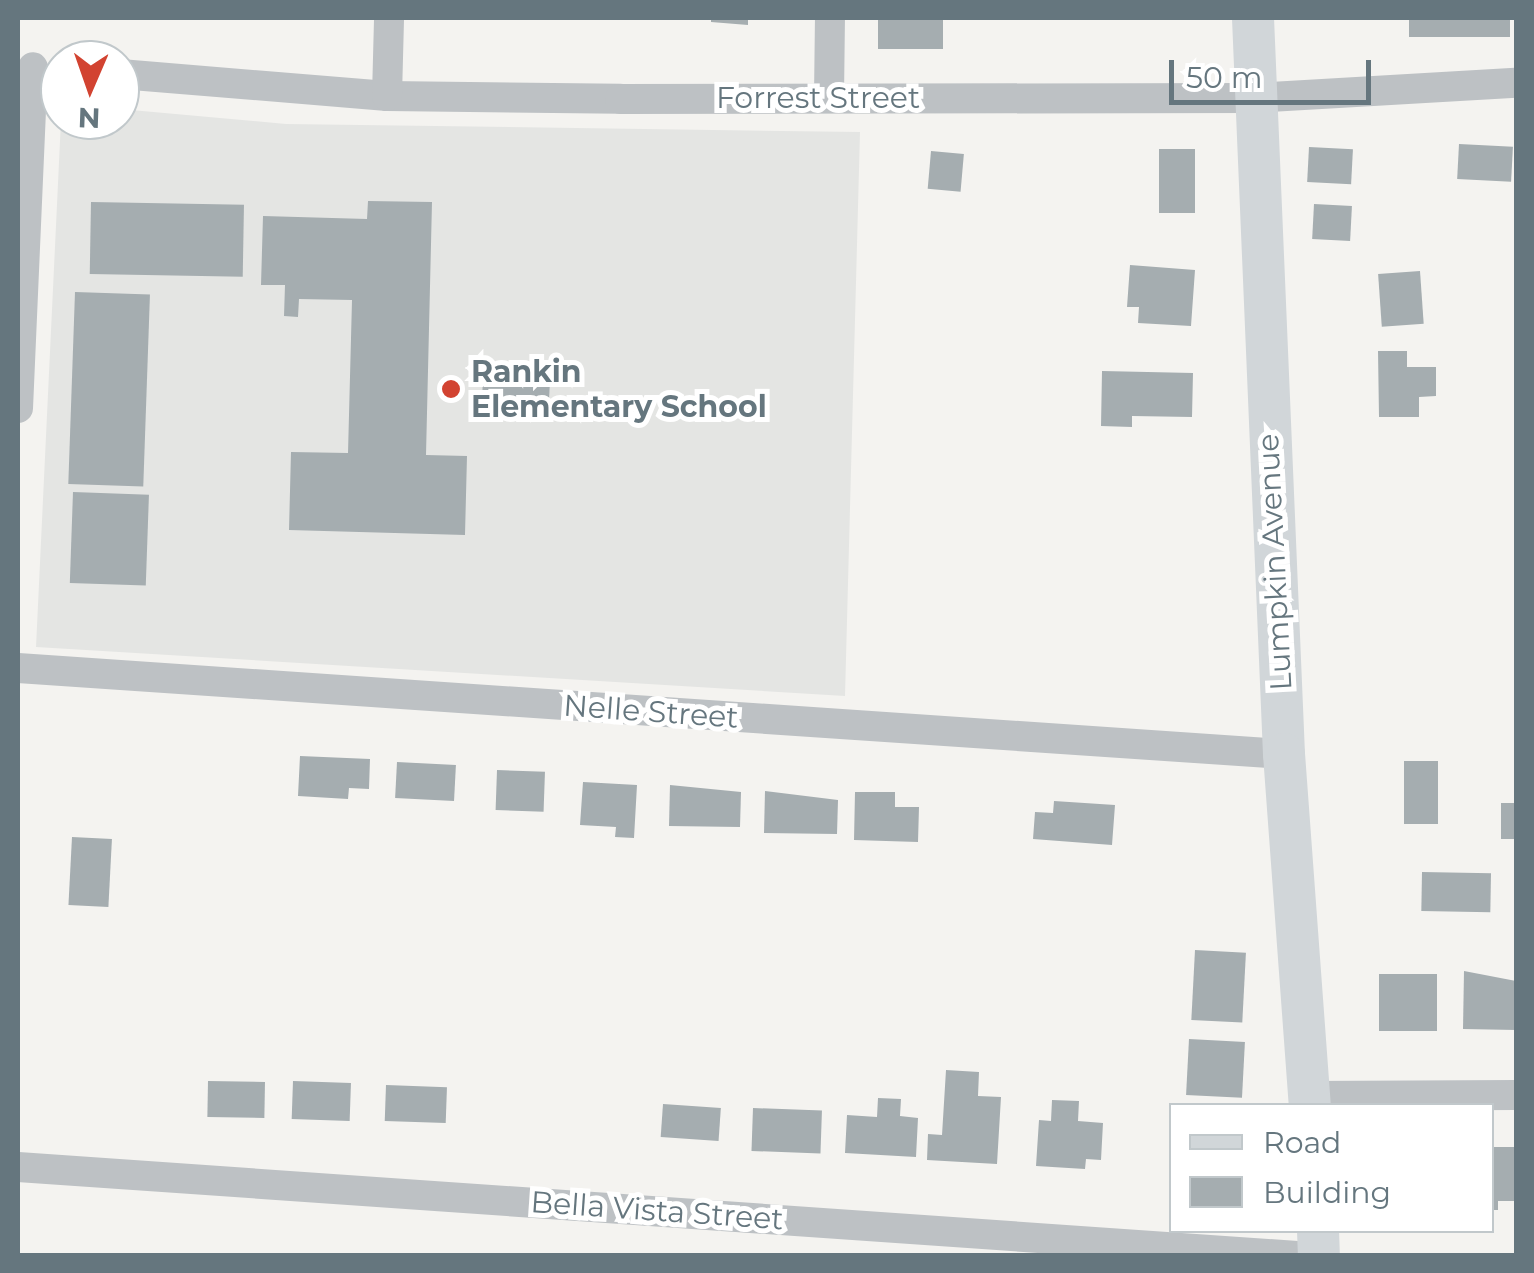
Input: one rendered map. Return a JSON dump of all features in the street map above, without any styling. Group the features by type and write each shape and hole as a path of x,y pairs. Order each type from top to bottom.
{"street":[{"path":"388,96 389,18"},
{"path":"829,97 830,18"},
{"name":"Lumpkin Avenue","path":"1253,18 1252,98 1284,754 1310,1101"},
{"path":"18,408 37,68"},
{"name":"Forrest Street","path":"140,76 388,96 1252,98 1516,83"},
{"name":"Nelle Street","path":"18,668 1284,754"},
{"path":"1310,1101 1516,1094"},
{"name":"Bella Vista Street","path":"18,1167 1297,1256"}],"shaded area":[{"name":"Rankin Elementary School","path":"140,111 286,124 860,132 845,696 36,647 60,140 140,140"}],"building":[{"path":"711,18 748,18 748,25 711,22"},
{"path":"878,18 943,18 943,49 878,49"},
{"path":"1409,18 1510,18 1510,37 1409,37"},
{"path":"1459,144 1513,147 1511,182 1457,179"},
{"path":"1309,147 1353,149 1351,184 1307,182"},
{"path":"1159,149 1195,149 1195,213 1159,213"},
{"path":"931,151 964,154 961,192 928,189"},
{"path":"368,201 432,202 426,455 467,456 465,535 289,530 291,452 348,453 352,300 299,299 298,317 284,316 285,285 261,285 263,216 367,219"},
{"path":"91,202 244,205 243,277 90,274"},
{"path":"1314,204 1352,206 1350,241 1312,239"},
{"path":"1130,265 1195,270 1191,326 1138,323 1139,307 1127,307"},
{"path":"1420,271 1424,324 1382,327 1378,274"},
{"path":"75,292 150,295 143,487 68,484"},
{"path":"1378,351 1407,351 1407,367 1436,367 1436,396 1419,397 1419,417 1379,417"},
{"path":"1102,371 1193,373 1192,417 1132,416 1132,427 1101,426"},
{"path":"483,379 550,383 548,419 481,416"},
{"path":"73,492 149,495 146,586 70,583"},
{"path":"300,756 370,759 369,789 349,788 348,799 298,796"},
{"path":"1404,761 1438,761 1438,824 1404,824"},
{"path":"397,762 456,765 454,801 395,798"},
{"path":"497,770 545,772 544,812 496,810"},
{"path":"583,782 637,785 634,838 615,837 616,827 580,825"},
{"path":"670,785 741,792 740,827 669,826"},
{"path":"765,791 838,800 837,834 764,833"},
{"path":"855,792 895,792 895,807 919,807 918,842 854,840"},
{"path":"1054,801 1115,805 1112,845 1033,839 1035,812 1053,813"},
{"path":"1501,803 1516,803 1516,839 1501,839"},
{"path":"72,837 112,839 108,907 68,905"},
{"path":"1422,872 1491,873 1490,912 1421,911"},
{"path":"1195,950 1246,953 1242,1023 1191,1020"},
{"path":"1464,971 1516,981 1516,1030 1463,1029"},
{"path":"1379,974 1437,974 1437,1031 1379,1031"},
{"path":"1189,1039 1245,1042 1242,1098 1186,1095"},
{"path":"946,1070 979,1072 978,1096 1001,1097 997,1164 927,1160 928,1134 942,1135"},
{"path":"208,1081 265,1082 264,1118 207,1117"},
{"path":"293,1081 351,1083 350,1121 292,1119"},
{"path":"386,1085 447,1087 446,1123 385,1121"},
{"path":"878,1098 901,1099 900,1116 918,1118 916,1157 845,1153 847,1115 877,1117"},
{"path":"1052,1100 1079,1101 1078,1121 1103,1123 1101,1160 1086,1159 1085,1169 1036,1166 1039,1120 1051,1121"},
{"path":"663,1104 721,1108 719,1141 661,1137"},
{"path":"753,1108 822,1110 820,1153 751,1151"},
{"path":"1494,1147 1516,1147 1516,1201 1498,1201 1498,1210 1494,1210"}],"place":[{"name":"Rankin Elementary School","path":"451,389"}]}
